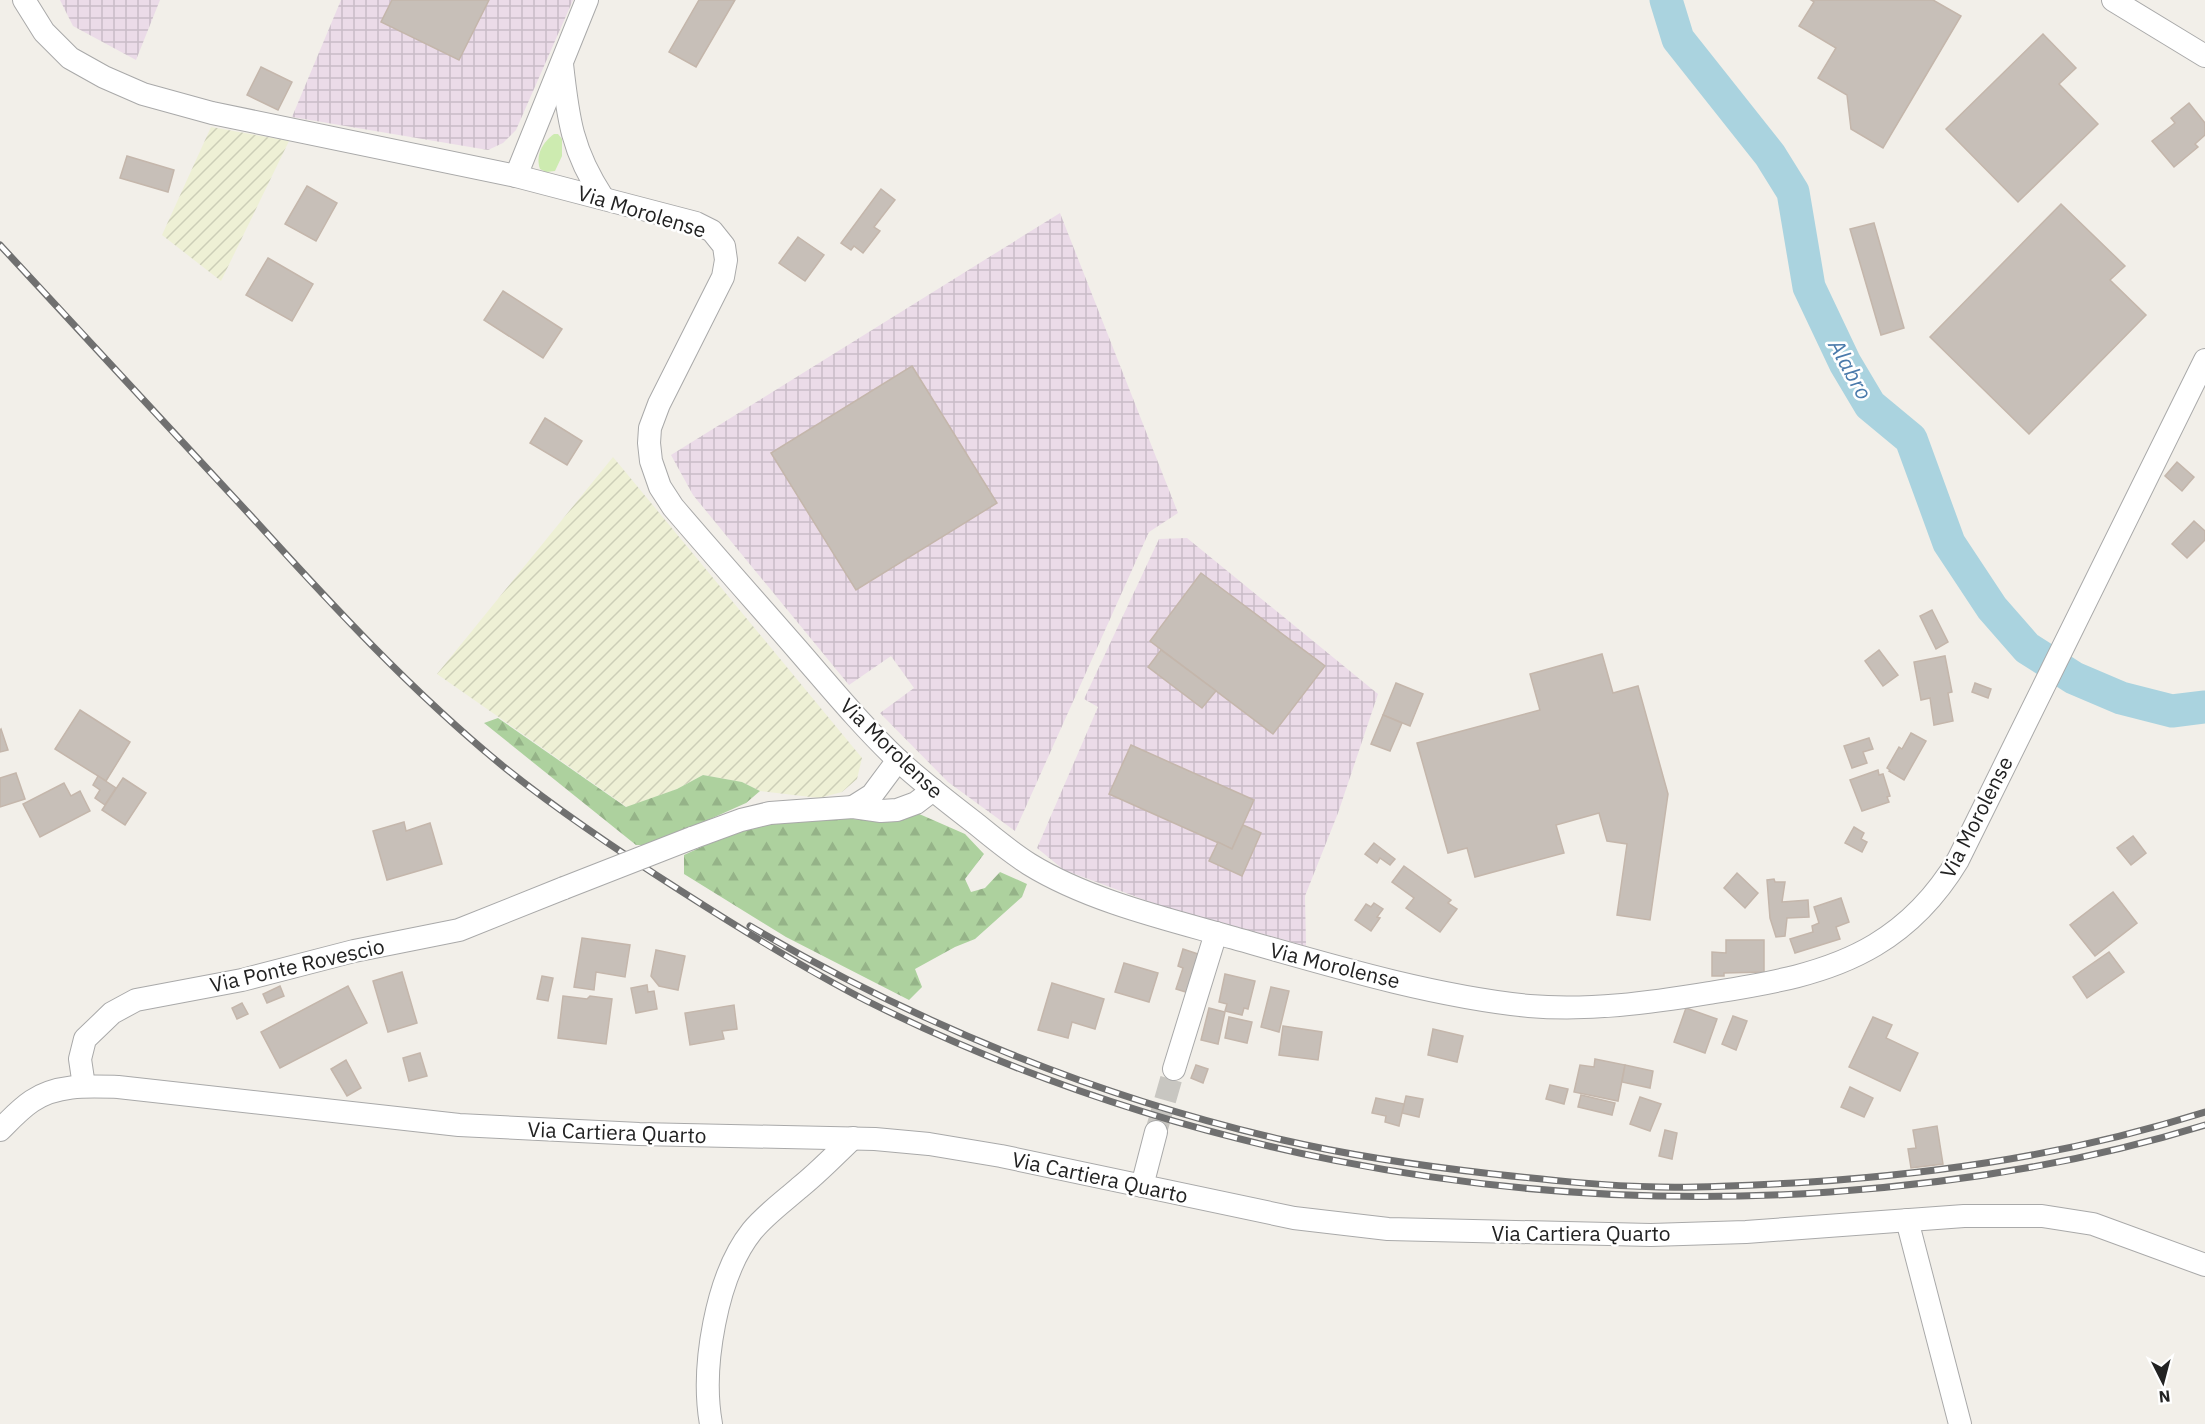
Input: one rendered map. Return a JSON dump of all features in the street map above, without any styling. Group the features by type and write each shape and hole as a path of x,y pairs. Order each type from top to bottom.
{"street":[{"name":"Via Morolense","path":"24,0 44,32 70,58 104,77 143,94 224,115 516,176 704,226 717,235 724,246 726,260 723,277 651,422 649,452 657,478 665,496 690,526 865,726 898,760 1016,855 1056,879 1117,902 1216,933 1335,966 1445,992 1511,1004 1558,1008 1597,1007 1665,1000 1761,984 1808,973 1852,957 1872,947 1904,925 1934,895 1961,854 2205,360"},
{"path":"516,176 587,0"},
{"path":"2113,0 2205,56"},
{"path":"562,63 568,118 573,138 584,167 603,198"},
{"path":"853,807 872,795 898,760"},
{"path":"853,807 881,811 903,808 916,803 933,790"},
{"name":"Via Ponte Rovescio","path":"84,1086 80,1059 85,1039 112,1013 136,1000 242,980 362,949 459,930 760,814 853,807"},
{"path":"1174,1069 1216,933"},
{"name":"Via Cartiera Quarto","path":"0,1130 23,1108 40,1097 56,1090 84,1086 181,1093 361,1116 459,1125 629,1134 852,1138 956,1147 1322,1222 1433,1231 1651,1235 1746,1232 1997,1214 2042,1216 2065,1219 2113,1231 2205,1265"},
{"path":"1142,1186 1156,1132"},
{"path":"711,1424 709,1373 714,1331 720,1298 733,1262 753,1230 852,1138"},
{"path":"1907,1220 1960,1424"}],"shaded area":[{"path":"60,0 160,0 136,60 73,26"},
{"path":"341,0 573,0 516,130 503,143 488,150 292,117"},
{"path":"1060,213 1178,513 1149,532 1015,831 948,782 880,713 914,688 891,656 849,685 693,495 671,455"},
{"path":"1187,538 1378,694 1338,813 1305,896 1306,946 1161,906 1064,870 1037,848 1098,707 1084,699 1159,539"}],"green space":[{"path":"211,127 289,141 221,281 162,235"},
{"path":"554,134 558,134 562,139 562,156 555,171 546,172 540,169 539,154 546,141"},
{"path":"613,457 862,758 857,779 842,792 819,798 760,791 742,782 703,775 677,789 627,807 437,674"},
{"path":"498,718 626,807 677,789 703,775 742,782 760,791 746,803 652,845 636,845 484,723"},
{"path":"917,813 965,834 984,854 965,879 971,892 985,888 1000,872 1027,884 1022,897 975,939 915,969 922,987 909,1000 786,937 684,874 684,855 751,824 804,815 865,820"}],"building":[{"path":"392,0 489,0 459,60 381,22"},
{"path":"699,0 735,0 696,67 669,52"},
{"path":"1811,0 1933,0 1961,16 1883,148 1851,129 1847,95 1818,78 1836,48 1799,26 1814,2"},
{"path":"2043,34 2076,68 2059,84 2098,124 2018,202 1946,129"},
{"path":"261,67 292,82 278,110 247,95"},
{"path":"2189,103 2205,123 2205,135 2195,144 2198,147 2174,167 2152,141 2175,123 2171,118"},
{"path":"127,156 174,170 168,192 120,178"},
{"path":"307,186 337,203 316,241 285,224"},
{"path":"881,189 895,200 874,227 880,231 863,253 854,246 851,250 841,243"},
{"path":"2061,204 2125,266 2110,280 2146,315 2029,434 1930,337"},
{"path":"1874,223 1904,328 1881,335 1850,229"},
{"path":"798,237 824,255 805,281 779,263"},
{"path":"268,258 313,284 292,321 246,295"},
{"path":"503,291 562,329 543,358 484,320"},
{"path":"912,366 997,503 856,590 771,453"},
{"path":"545,418 582,441 567,465 530,443"},
{"path":"2177,462 2194,477 2182,491 2165,476"},
{"path":"2194,521 2205,531 2205,540 2187,558 2172,544"},
{"path":"1201,573 1325,666 1273,734 1150,641"},
{"path":"1932,610 1948,642 1936,649 1920,616"},
{"path":"1161,650 1216,691 1202,708 1148,667"},
{"path":"1879,650 1898,675 1883,686 1865,661"},
{"path":"1602,654 1613,693 1638,686 1668,794 1650,920 1617,915 1627,844 1607,841 1599,813 1556,825 1564,853 1475,877 1467,848 1448,853 1417,743 1540,710 1530,674"},
{"path":"1945,656 1952,692 1948,693 1953,721 1934,725 1930,698 1921,700 1914,662"},
{"path":"1396,683 1423,694 1410,726 1383,715"},
{"path":"1975,683 1991,689 1988,698 1972,692"},
{"path":"80,710 130,742 106,781 55,749"},
{"path":"1383,715 1402,723 1390,751 1371,744"},
{"path":"0,730 8,750 0,752"},
{"path":"1911,733 1926,741 1904,780 1887,768 1899,747 1902,749"},
{"path":"1869,738 1873,749 1863,752 1867,763 1852,768 1844,746"},
{"path":"1131,745 1254,800 1232,849 1109,794"},
{"path":"1878,770 1879,775 1883,774 1890,796 1887,797 1889,802 1862,811 1850,780"},
{"path":"16,773 25,799 0,807 0,778"},
{"path":"98,776 116,788 105,805 95,798 100,790 93,785"},
{"path":"123,778 146,793 125,825 102,810"},
{"path":"64,783 71,796 80,791 90,811 40,837 23,804"},
{"path":"404,822 406,831 430,823 442,864 387,880 373,831"},
{"path":"1243,825 1261,833 1242,876 1209,861 1218,842 1232,849"},
{"path":"1854,827 1864,833 1861,839 1867,842 1862,852 1845,843"},
{"path":"2133,836 2146,853 2131,865 2117,848"},
{"path":"1374,843 1395,859 1390,865 1380,858 1377,863 1365,854"},
{"path":"1404,866 1451,900 1448,903 1457,909 1440,932 1406,908 1414,898 1392,882"},
{"path":"1737,873 1758,893 1745,908 1724,888"},
{"path":"1774,879 1775,882 1785,882 1782,902 1808,900 1809,917 1787,918 1785,936 1776,937 1770,918 1767,880"},
{"path":"2113,892 2137,923 2095,956 2070,925"},
{"path":"1841,898 1849,922 1836,927 1840,939 1795,953 1790,939 1813,932 1812,926 1819,923 1814,907"},
{"path":"1374,903 1383,909 1371,931 1355,920 1366,904 1371,907"},
{"path":"582,938 630,945 625,977 596,972 594,990 574,987"},
{"path":"1726,940 1764,940 1764,972 1724,973 1724,976 1712,976 1712,952 1726,953"},
{"path":"1183,949 1201,955 1189,993 1176,989 1183,968 1178,966"},
{"path":"656,950 685,956 678,990 659,986 651,976"},
{"path":"2109,952 2124,972 2087,998 2073,977"},
{"path":"1124,963 1158,973 1149,1002 1115,992"},
{"path":"402,972 417,1023 388,1032 373,981"},
{"path":"1225,974 1255,981 1248,1009 1244,1008 1242,1015 1225,1011 1227,1004 1219,1002"},
{"path":"542,976 553,978 548,1001 537,999"},
{"path":"1052,983 1104,999 1095,1029 1072,1022 1068,1038 1038,1030"},
{"path":"647,985 648,992 654,991 657,1009 636,1013 631,988"},
{"path":"280,986 284,996 267,1003 263,994"},
{"path":"348,986 367,1023 280,1068 261,1032"},
{"path":"1271,987 1289,991 1279,1032 1261,1027"},
{"path":"563,996 612,999 606,1044 558,1038"},
{"path":"242,1003 248,1014 237,1019 232,1008"},
{"path":"734,1005 737,1029 722,1031 724,1039 690,1045 685,1013"},
{"path":"1209,1008 1225,1012 1218,1044 1201,1040"},
{"path":"1686,1008 1717,1019 1705,1053 1674,1042"},
{"path":"1733,1016 1747,1021 1736,1050 1722,1044"},
{"path":"1229,1017 1252,1022 1247,1043 1225,1038"},
{"path":"1873,1017 1892,1025 1886,1038 1918,1053 1900,1091 1849,1067"},
{"path":"1283,1026 1322,1032 1318,1060 1279,1055"},
{"path":"1433,1029 1463,1036 1457,1062 1428,1055"},
{"path":"420,1053 427,1076 409,1081 403,1058"},
{"path":"1595,1059 1625,1065 1618,1101 1574,1092 1580,1065 1594,1067"},
{"path":"346,1060 361,1088 347,1096 331,1069"},
{"path":"1196,1065 1208,1069 1203,1083 1191,1078"},
{"path":"1625,1065 1653,1071 1650,1088 1622,1082"},
{"path":"1550,1085 1568,1089 1564,1104 1546,1099"},
{"path":"1850,1087 1873,1098 1864,1117 1841,1107"},
{"path":"1581,1095 1615,1103 1612,1115 1578,1107"},
{"path":"1406,1096 1423,1099 1419,1117 1402,1113"},
{"path":"1640,1097 1661,1104 1650,1131 1630,1124"},
{"path":"1376,1098 1404,1104 1399,1126 1385,1122 1386,1116 1372,1113"},
{"path":"1937,1126 1943,1164 1911,1168 1908,1149 1916,1148 1913,1130"},
{"path":"1665,1130 1677,1133 1672,1159 1659,1156"}],"waterway":[{"name":"Alabro","path":"1666,0 1678,39 1770,155 1793,192 1809,287 1845,363 1870,405 1911,439 1949,543 1992,608 2027,648 2074,678 2121,698 2172,711 2205,707"}],"tunnel":[{"path":"1156,1132 1174,1069"}],"railway":[{"path":"0,245 342,614 436,708 504,767 613,846 773,948 867,1001 980,1053 1096,1097 1215,1133 1336,1161 1459,1181 1582,1193 1706,1196 1830,1192 1925,1183 2066,1161 2205,1125"},
{"path":"750,926 813,961 942,1025 1076,1079 1144,1102 1283,1140 1361,1156 1440,1168 1596,1184 1638,1186 1716,1187 1810,1182 1911,1173 2010,1159 2108,1139 2205,1112"}]}
